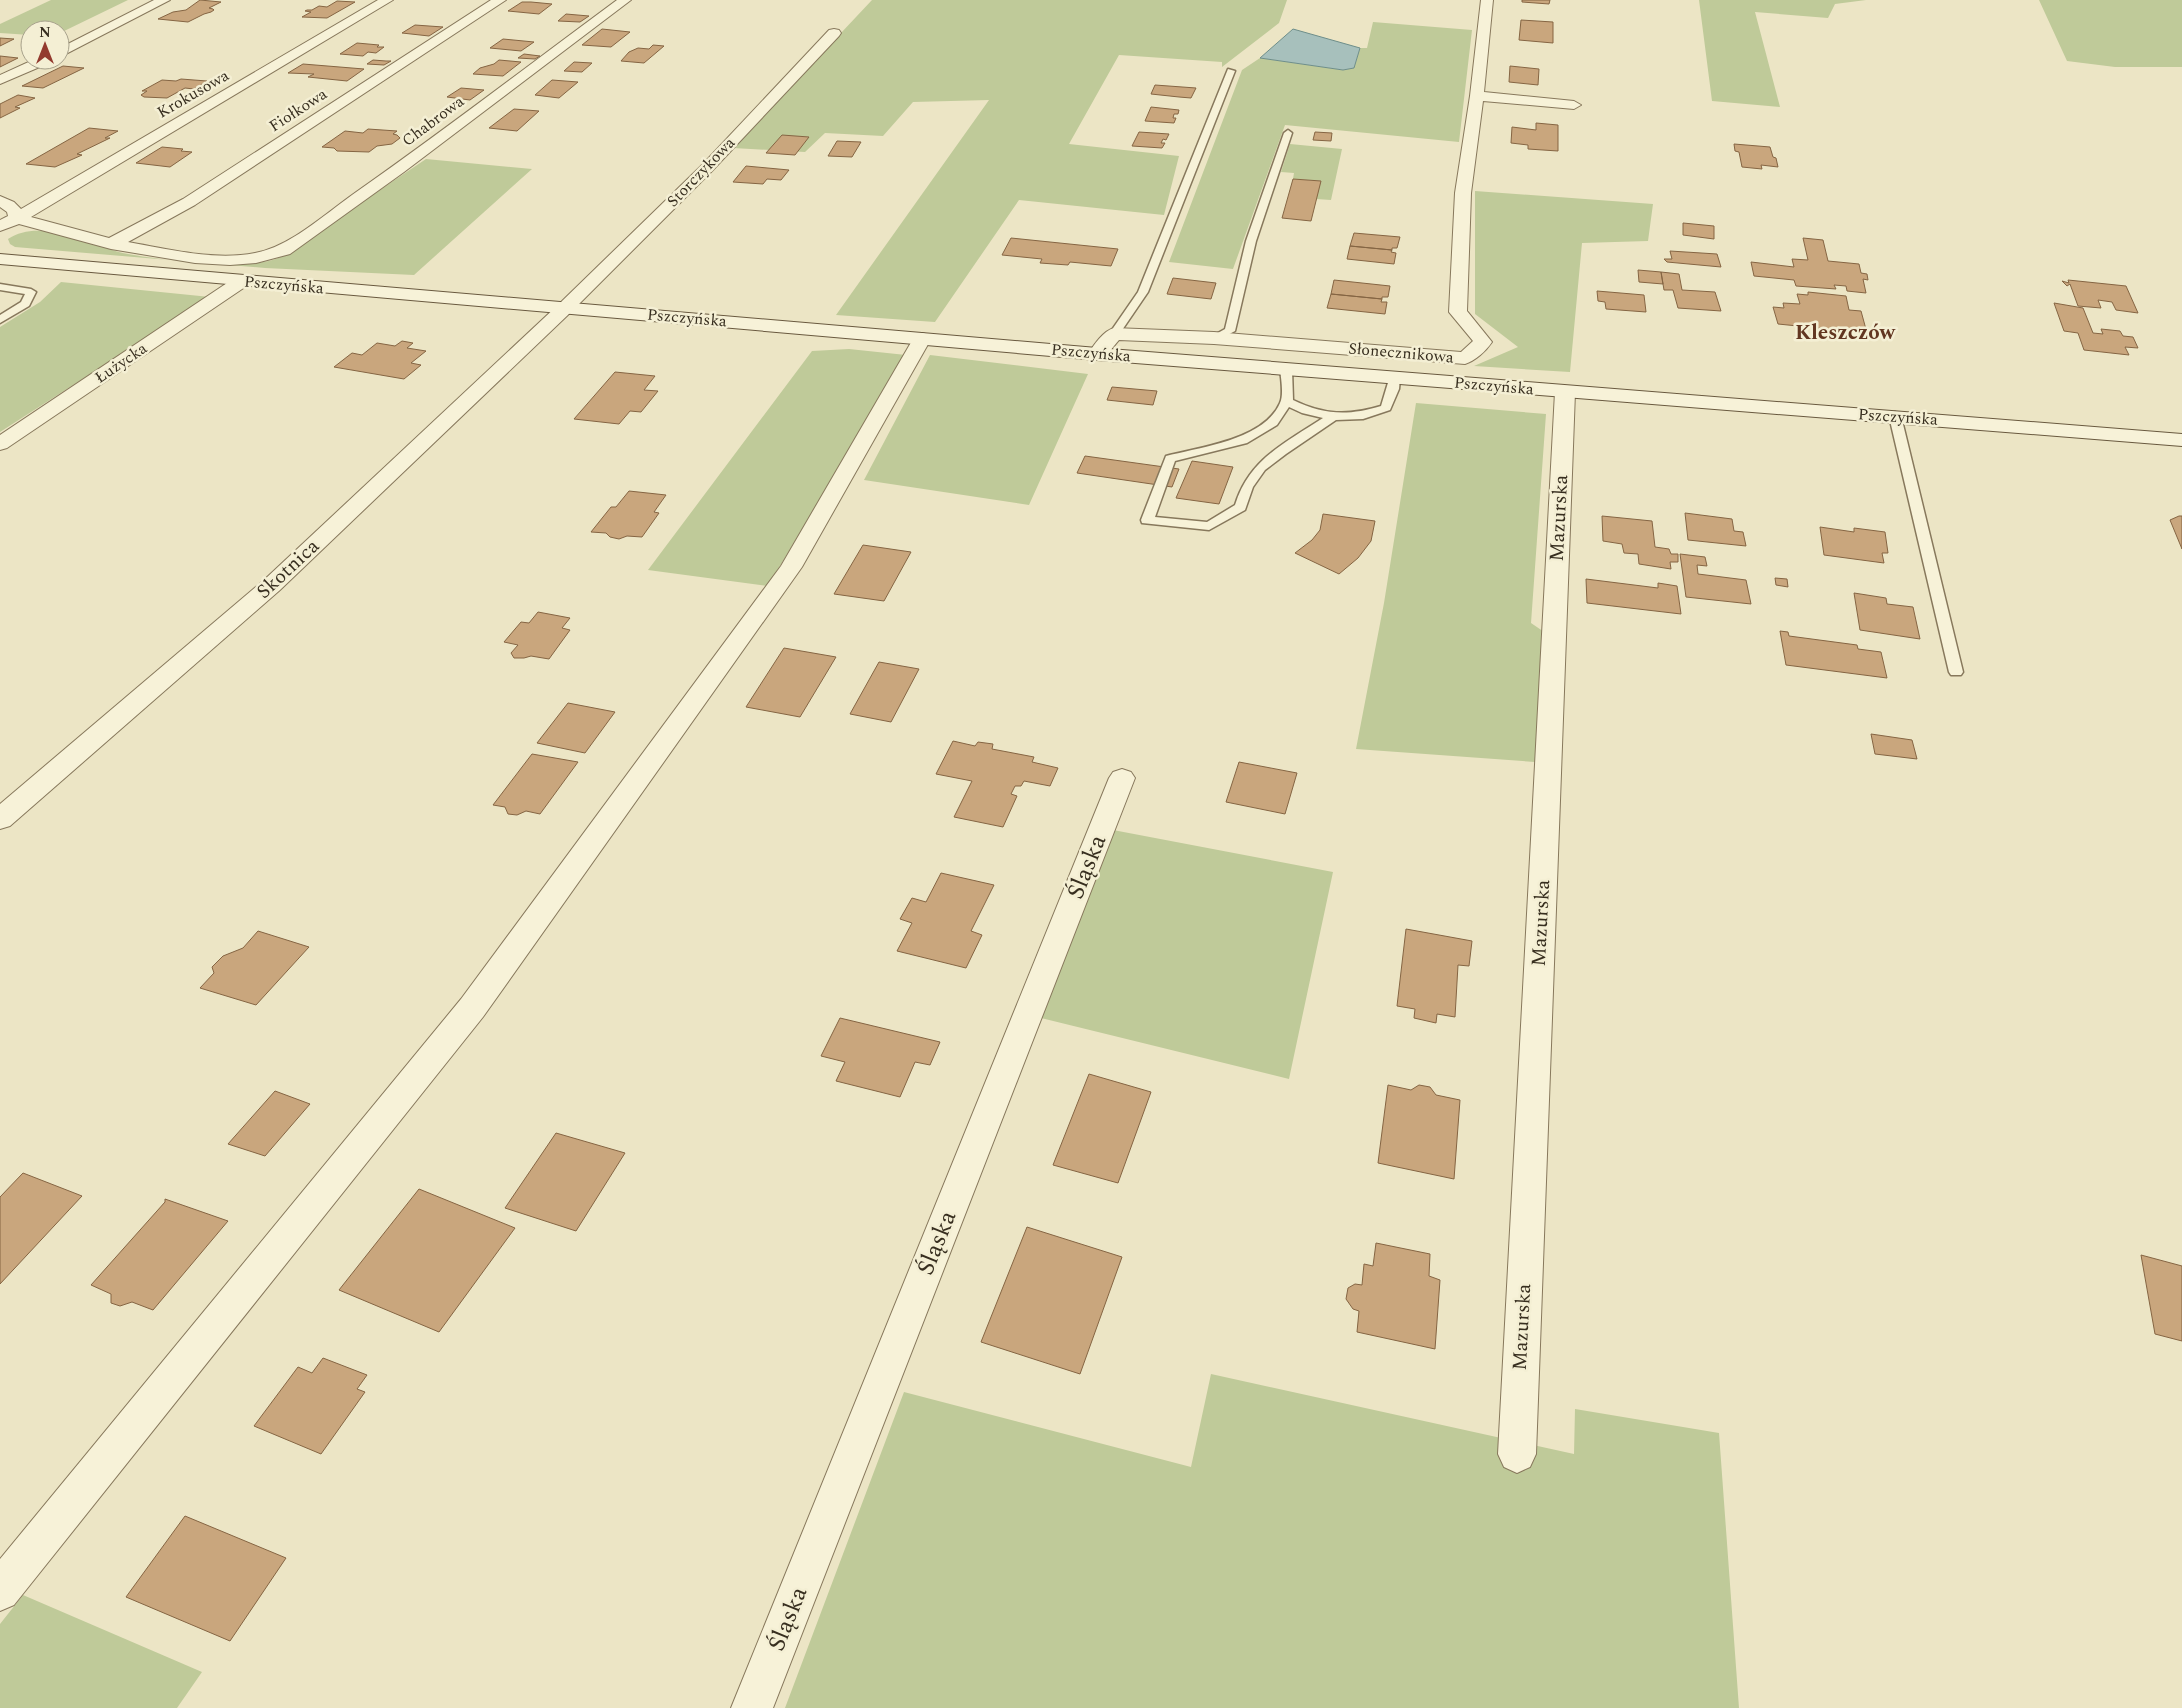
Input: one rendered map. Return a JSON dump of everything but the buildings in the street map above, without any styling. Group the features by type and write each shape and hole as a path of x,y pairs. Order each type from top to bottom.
{"street":[{"path":"70,48 164,0"},
{"name":"Krokusowa","path":"17,218 387,0"},
{"name":"Fiołkowa","path":"111,244 189,202 500,0"},
{"name":"Chabrowa","path":"256,258 284,250 407,163 625,0"},
{"name":"Słonecznikowa","path":"1114,334 1214,338 1465,358 1483,342 1458,312 1463,192 1477,96 1486,0"},
{"name":"Storczykowa","path":"566,308 707,168 834,33"},
{"path":"0,80 22,70"},
{"path":"1477,96 1574,105"},
{"path":"0,201 9,204 16,211 17,218 0,227"},
{"name":"Pszczyńska","path":"17,218 111,244 195,258 230,260 256,258"},
{"name":"Pszczyńska","path":"0,259 1286,370 1895,416 2182,440"},
{"name":"Łużycka","path":"0,444 242,281"},
{"name":"Skotnica","path":"0,819 272,585 566,308"},
{"path":"1096,354 1114,334"},
{"path":"0,1591 472,1008 791,567 922,339"},
{"name":"Mazurska","path":"1517,1454 1565,392"},
{"name":"Śląska","path":"752,1708 1122,778"}],"lane":[{"path":"1114,334 1143,292 1231,71"},
{"path":"1214,338 1230,331 1251,241 1288,133"},
{"path":"0,287 31,292 25,304 0,320"},
{"path":"1286,370 1287,402 1273,423 1244,440 1170,458 1147,520 1209,526 1240,508 1247,487 1261,467 1333,417"},
{"path":"1287,402 1306,411 1333,417 1363,415 1386,408 1393,389 1394,378"},
{"path":"1895,416 1956,672"}],"green space":[{"path":"51,0 128,0 70,28 70,20 20,20 20,34 0,33 0,24"},
{"path":"872,0 1287,0 1279,23 1222,67 1222,62 1119,55 1069,144 1179,156 1164,215 1019,200 935,322 836,315 989,100 913,102 883,136 825,133 805,152 733,148"},
{"path":"1699,0 1866,0 1835,4 1828,18 1755,12 1780,107 1712,101"},
{"path":"2039,0 2182,0 2182,67 2115,67 2067,61"},
{"path":"1373,22 1472,30 1459,142 1285,125 1233,269 1169,262 1242,70 1260,58 1343,70 1354,68 1360,48 1367,48"},
{"path":"1290,144 1342,149 1331,200 1316,199 1320,181 1293,179 1294,173 1281,172"},
{"path":"426,159 532,169 414,275 265,268 209,263 247,264 278,258 296,249 322,229"},
{"path":"1475,191 1653,204 1648,241 1582,243 1570,372 1474,366 1518,347 1475,314"},
{"path":"51,232 67,235 128,254 172,260 15,247 10,244 8,239 21,233"},
{"path":"61,282 210,297 0,432 0,327 40,302"},
{"path":"849,349 906,355 768,586 648,570 812,351"},
{"path":"930,355 1088,374 1029,505 864,480"},
{"path":"1416,403 1546,414 1531,623 1553,638 1535,762 1356,749 1384,603"},
{"path":"1113,830 1333,872 1289,1079 1041,1018"},
{"path":"1211,1374 1574,1454 1575,1409 1719,1433 1739,1708 785,1708 904,1392 1191,1467"},
{"path":"23,1595 202,1672 177,1708 0,1708 0,1624"}],"water":[{"path":"1293,29 1360,48 1354,68 1343,70 1260,58"}],"district":[{"name":"Kleszczów","path":"1845,333"}]}
